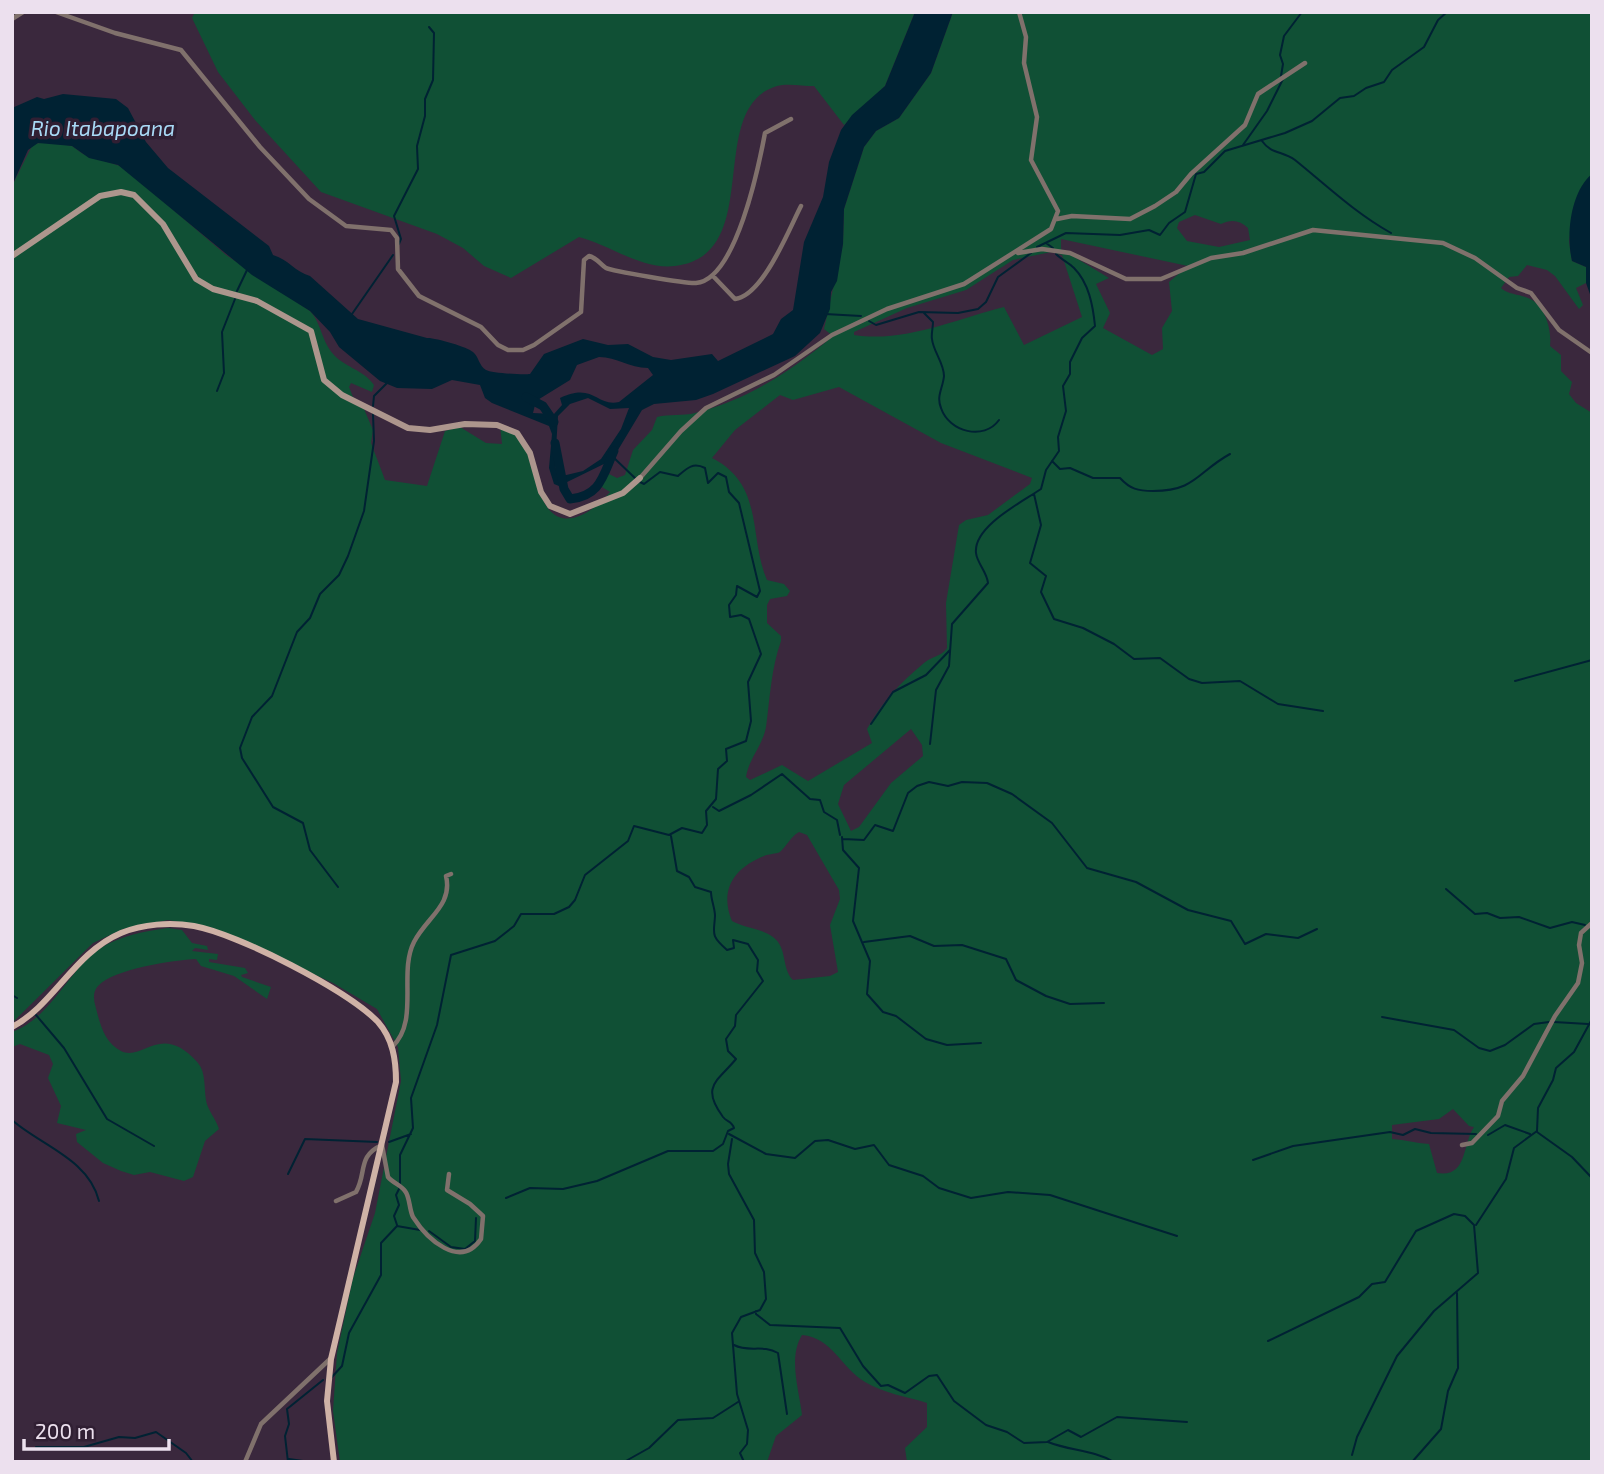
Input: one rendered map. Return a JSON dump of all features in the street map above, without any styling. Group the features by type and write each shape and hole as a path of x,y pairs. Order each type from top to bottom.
{"main road":[{"path":"12,1027 27,1016 82,960 109,939 148,926 180,925 217,932 320,983 378,1023 393,1047 396,1082 331,1359 327,1401 334,1462"}],"street":[{"path":"12,19 23,12"},
{"path":"56,12 115,33 181,50 260,147 309,199 335,221 359,228 382,228 394,232 398,269 419,296 481,327 498,345 508,350 523,350 534,345 582,312 584,260 589,256 607,269 697,283 713,276 729,255 755,186 765,133 791,119"},
{"path":"12,256 100,196 121,192 135,195 163,224 196,279 213,289 257,301 310,331 324,380 342,396 408,428 429,430 465,424 497,425 517,433 530,453 541,492 550,506 570,514 622,493 638,480 681,431 706,408 774,375 832,335 887,309 964,284 1051,229 1058,211 1031,160 1037,117 1024,62 1026,37 1019,12"},
{"path":"1057,219 1072,216 1130,219 1155,206 1177,192 1191,174 1245,125 1263,89 1305,63"},
{"path":"713,276 735,299 749,293 768,271 801,206"},
{"path":"1014,254 1042,249 1070,253 1126,279 1161,279 1211,258 1242,253 1313,230 1443,243 1475,258 1517,288 1531,293 1559,330 1592,353"},
{"path":"393,1047 404,1031 408,957 427,921 450,891 446,876 451,874"},
{"path":"1462,1145 1472,1143 1498,1116 1502,1101 1523,1076 1555,1016 1578,983 1583,964 1581,933 1592,923"},
{"path":"336,1200 356,1192 360,1184 363,1161 382,1145 388,1177 405,1191 413,1217 444,1250 453,1253 467,1251 481,1239 483,1216 470,1204 447,1190 449,1174"},
{"path":"246,1462 261,1424 331,1359"}],"green space":[{"path":"195,12 915,12 885,86 844,125 814,86 777,86 755,100 743,122 736,150 728,210 719,236 703,256 675,266 663,266 638,261 579,237 511,278 484,266 463,248 437,234 321,192 255,120 218,72 192,18"},
{"path":"953,12 1592,12 1592,174 1581,188 1569,241 1572,261 1586,267 1586,283 1576,288 1583,305 1579,309 1555,276 1547,270 1527,265 1518,276 1509,277 1501,288 1528,298 1539,306 1548,325 1550,346 1561,355 1561,371 1572,382 1569,394 1576,403 1592,413 1592,1462 907,1462 905,1448 927,1427 927,1403 865,1382 829,1347 813,1337 802,1335 795,1364 802,1415 776,1436 767,1462 340,1462 333,1411 337,1353 353,1278 375,1213 401,1081 398,1047 377,1009 333,983 213,928 168,920 123,929 93,943 12,1023 12,186 33,144 49,142 72,146 83,154 123,167 226,255 310,311 334,355 366,376 374,385 372,392 351,383 349,387 353,397 361,402 373,430 371,443 385,480 427,486 445,431 460,427 486,443 502,444 500,425 514,433 524,446 541,495 551,512 569,519 587,512 610,492 597,484 607,473 617,478 625,475 633,450 652,430 657,417 695,413 751,392 802,361 833,336 824,329 843,244 844,209 864,147 876,131 899,118 931,73","holes":["1195,215 1221,224 1228,221 1239,222 1248,228 1250,240 1219,247 1187,241 1177,228 1179,222","1061,239 1188,266 1169,282 1172,311 1162,328 1163,349 1152,355 1103,328 1110,313 1096,284 1109,278 1061,249","1051,252 1062,255 1082,317 1024,345 1004,307 911,333 873,337 854,335 854,332 907,308 966,290 1013,260","839,387 941,443 1032,478 1030,484 988,515 966,520 959,525 946,603 947,648 916,670 886,701 867,729 872,743 808,781 782,765 750,780 746,777 766,727 773,673 781,641 781,636 767,623 767,605 770,599 787,596 790,591 784,584 767,580 748,497 729,469 712,458 735,430 780,395 793,400","911,729 922,745 923,756 891,783 859,827 851,831 838,804 844,785","799,832 807,835 839,890 840,899 830,925 838,972 830,976 793,980 778,942 763,932 732,921 728,910 729,890 737,874 753,861 780,852","1453,1109 1469,1126 1474,1127 1459,1165 1447,1173 1437,1173 1429,1144 1392,1139 1392,1125 1439,1119"]},
{"path":"168,928 182,930 192,943 207,946 208,950 195,948 192,951 218,954 217,960 209,959 209,962 245,968 248,973 241,975 242,977 271,987 267,999 234,976 201,966 196,959 130,970 106,980 94,993 101,1026 116,1048 129,1053 154,1045 173,1045 185,1051 201,1067 207,1103 219,1129 205,1141 193,1177 184,1181 150,1172 134,1175 103,1163 77,1142 76,1134 86,1130 57,1123 61,1106 48,1078 53,1064 49,1055 20,1044 12,1047 12,1032 38,1016 77,970 99,949 124,937"}],"water":[{"name":"Rio Itabapoana","path":"915,12 953,12 931,73 899,118 876,131 864,147 844,209 843,244 837,281 831,292 830,309 820,333 795,356 713,394 696,400 654,404 642,410 612,460 559,486 554,484 549,468 552,434 549,426 492,403 485,398 480,385 452,380 432,389 397,388 380,381 339,347 330,332 310,311 252,275 118,165 89,158 72,146 38,143 28,150 12,186 12,108 37,97 44,99 63,94 116,99 128,108 146,142 168,168 269,246 273,255 310,276 358,319 465,348 475,354 486,370 500,373 530,374 544,354 583,339 608,345 628,344 653,357 671,360 712,354 718,361 773,334 781,319 793,310 804,242 823,197 829,162 841,130 852,115 885,86","holes":["599,357 648,368 653,375 619,402 611,403 588,394 571,394 560,398 562,405 554,414 533,413 536,401 570,380 577,365","588,398 610,409 629,408 621,429 601,459 583,471 558,477 555,465 558,416 570,404"]},
{"path":"1592,174 1592,300 1586,283 1586,267 1572,261 1569,239 1574,203"}],"waterway":[{"path":"1281,76 1283,64 1280,55 1284,36 1302,12"},
{"path":"1037,247 1066,233 1120,235 1149,230 1160,235 1169,223 1185,212 1196,174 1204,172 1225,151 1285,133 1312,121 1340,98 1354,96 1366,88 1384,82 1392,70 1424,47 1438,20 1447,12"},
{"path":"399,244 401,239 394,216 418,169 417,146 425,116 425,99 433,80 434,33 429,27"},
{"path":"1243,145 1267,111 1283,79"},
{"path":"1262,141 1269,148 1295,160 1353,208 1391,233"},
{"path":"1046,243 1053,248"},
{"path":"869,321 876,325 919,312 958,313 978,309 986,302 998,277 1031,253"},
{"path":"930,744 936,690 949,666 952,624 988,583 977,557 977,543 982,533 1001,515 1041,489 1046,470 1059,451 1058,437 1066,411 1063,386 1070,374 1070,362 1082,338 1095,326 1087,288 1074,268 1056,254"},
{"path":"352,314 393,255"},
{"path":"237,291 247,270"},
{"path":"217,391 224,373 222,332 235,299"},
{"path":"924,313 933,322 933,344 944,371 939,400 945,416 959,428 976,432 993,426 999,420"},
{"path":"825,314 861,316"},
{"path":"373,406 374,396 388,382"},
{"name":"Rio Itabapoana","path":"526,397 543,406 554,422"},
{"path":"338,887 310,850 303,823 273,807 242,758 240,748 252,717 272,696 297,632 310,618 320,594 339,575 348,556 364,511 374,441 373,414"},
{"name":"Rio Itabapoana","path":"555,443 564,489 570,499 595,489 614,451"},
{"path":"1052,461 1060,469 1070,468 1093,478 1120,478 1135,489 1153,491 1179,488 1188,484 1230,454"},
{"path":"612,456 636,479"},
{"path":"400,1185 400,1155 413,1128 411,1098 437,1025 451,955 495,941 514,926 521,914 554,914 569,907 575,900 585,875 628,841 634,826 669,835 682,828 702,833 707,825 706,811 716,799 718,769 727,761 726,749 746,741 751,721 748,682 761,654 749,619 741,615 730,617 729,605 736,595 737,586 757,597 760,591 739,503 729,492 726,477 718,473 708,483 705,468 701,466 690,467 678,476 660,472 644,484 640,482"},
{"path":"1034,494 1041,525 1030,563 1046,576 1041,592 1054,619 1083,628 1114,644 1134,659 1160,658 1189,679 1202,683 1240,681 1278,704 1323,711"},
{"path":"871,724 893,692 926,675 950,650"},
{"path":"1515,681 1592,660"},
{"path":"713,807 719,811 751,795 782,774 810,799 820,800 824,812 837,820 840,835"},
{"path":"843,839 864,840 875,825 893,831 908,793 917,786 929,782 948,786 962,782 987,783 1012,794 1052,823 1087,868 1136,882 1188,910 1231,921 1245,944 1266,934 1298,938 1317,929"},
{"path":"506,1198 530,1188 563,1189 597,1181 668,1151 713,1151 723,1144 728,1131 734,1128 716,1107 712,1091 718,1079 736,1059 728,1051 726,1039 735,1026 736,1015 763,981 757,971 758,960 748,944 733,940 734,948 727,950 715,937 715,913 711,892 695,887 689,877 677,871 671,836"},
{"path":"842,837 843,850 859,868 853,921 870,961 867,994 883,1012 896,1016 926,1039 947,1045 981,1043"},
{"path":"1446,889 1475,914 1487,913 1500,918 1519,917 1550,928 1572,922 1585,925"},
{"path":"864,942 910,936 934,946 962,945 1006,959 1016,980 1046,996 1070,1004 1104,1003"},
{"path":"12,995 17,998"},
{"path":"36,1015 64,1048 107,1119 154,1146"},
{"path":"1382,1017 1454,1030 1479,1048 1490,1051 1505,1045 1534,1024 1549,1022"},
{"path":"1476,1225 1506,1179 1514,1148 1537,1131 1538,1108 1553,1080 1556,1068 1574,1052 1592,1019"},
{"path":"1554,1022 1588,1024"},
{"path":"12,1120 62,1154 85,1174 94,1186 99,1201"},
{"path":"1488,1135 1505,1125 1530,1134"},
{"path":"1253,1160 1293,1146 1390,1132 1403,1135 1415,1129 1431,1133 1476,1134"},
{"path":"1537,1132 1572,1157 1592,1178"},
{"path":"389,1142 411,1134"},
{"path":"729,1134 766,1154 795,1158 815,1141 828,1140 855,1149 874,1145 889,1165 923,1176 939,1188 971,1198 1008,1192 1050,1195 1177,1236"},
{"path":"288,1174 305,1139 377,1142"},
{"path":"732,1139 729,1174 754,1220 755,1253 764,1272 766,1299 760,1310 741,1317 732,1333 737,1394 748,1430 747,1444 740,1453 744,1462"},
{"path":"397,1225 394,1216 399,1205 396,1195 399,1189"},
{"path":"1268,1341 1359,1297 1372,1284 1385,1282 1416,1231 1454,1214 1465,1216 1474,1225 1478,1273 1434,1311 1397,1356 1357,1437 1352,1455"},
{"path":"429,1231 451,1247 465,1249 475,1241 476,1218"},
{"path":"331,1378 342,1366 349,1333 381,1275 381,1243 397,1226 420,1230"},
{"path":"1412,1462 1441,1429 1448,1391 1458,1368 1457,1293"},
{"path":"756,1311 756,1314 770,1325 840,1328 863,1366 881,1386 888,1385 905,1393 929,1376 937,1375 954,1401 986,1425 1007,1432 1024,1443 1047,1442 1068,1430 1081,1437 1117,1417 1187,1422"},
{"path":"734,1345 778,1353 787,1414"},
{"path":"288,1462 285,1436 289,1424 287,1409 323,1380"},
{"path":"624,1462 649,1448 678,1420 713,1418 738,1402"},
{"path":"36,1447 84,1447 119,1437 135,1438 156,1432 186,1453 193,1462"},
{"path":"1048,1442 1114,1462"},
{"path":"289,1459 310,1462"}]}
